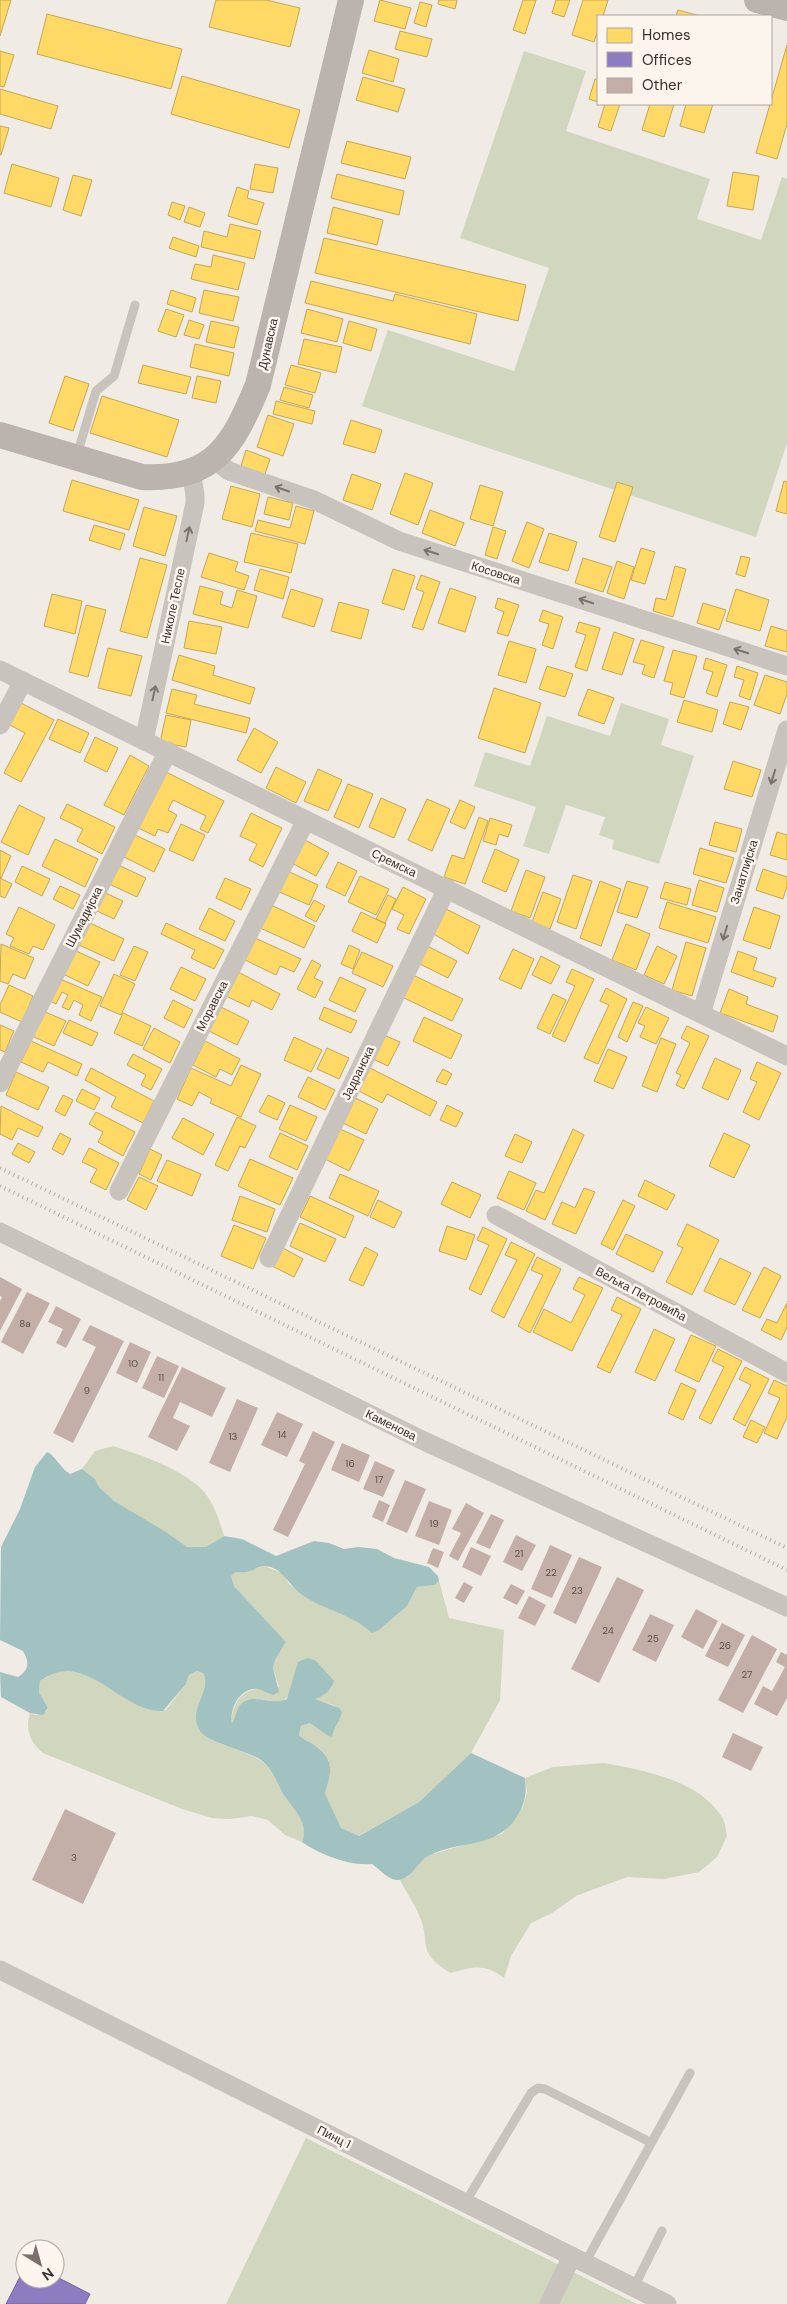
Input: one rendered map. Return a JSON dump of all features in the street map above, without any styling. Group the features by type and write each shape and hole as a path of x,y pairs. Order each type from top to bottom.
{"main road":[{"name":"Дунавска","path":"0,435 142,477 159,478 191,472 213,459 222,451 236,430 258,384 350,0"},
{"path":"758,0 787,8"}],"street":[{"name":"Косовска","path":"213,459 229,471 314,500 400,541 787,666"},
{"name":"Николе Тесле","path":"144,741 195,503 191,472"},
{"name":"Сремска","path":"0,670 787,1056"},
{"path":"0,725 23,681"},
{"name":"Занатлијска","path":"701,1014 787,730"},
{"name":"Шумадијска","path":"0,1084 168,752"},
{"name":"Моравска","path":"119,1192 306,820"},
{"name":"Јадранска","path":"269,1258 447,888"},
{"name":"Вељка Петровића","path":"496,1215 787,1373"},
{"name":"Каменова","path":"0,1232 426,1442 787,1607"},
{"name":"Пинц 1","path":"0,1970 667,2304"},
{"path":"549,2304 578,2260"}],"lane":[{"path":"76,458 96,392 114,376 135,305"},
{"path":"578,2260 690,2073"},
{"path":"465,2203 531,2093 538,2088 545,2089 650,2142"},
{"path":"634,2287 662,2231"}],"green space":[{"path":"524,51 586,71 566,131 710,179 697,219 761,240 782,177 787,179 787,443 756,537 362,406 388,330 514,371 549,268 460,238"},
{"path":"621,703 669,719 661,745 694,756 659,864 612,849 614,840 599,835 605,817 566,805 549,854 523,846 536,807 474,786 485,752 530,766 547,716 610,736"},
{"path":"113,1446 175,1470 197,1485 211,1502 224,1536 206,1547 187,1547 114,1501 99,1487 95,1479 82,1469 95,1451"},
{"path":"264,1566 283,1573 289,1584 312,1601 379,1630 407,1606 417,1587 435,1585 439,1581 449,1618 504,1630 500,1700 471,1753 419,1802 358,1836 341,1828 325,1793 330,1772 328,1760 320,1749 299,1735 301,1726 310,1723 332,1736 342,1712 333,1705 314,1699 324,1695 333,1686 290,1692 280,1702 257,1699 249,1701 240,1705 233,1724 233,1710 242,1696 252,1690 279,1687 273,1668 275,1660 286,1642 234,1586 231,1576 236,1572 241,1573"},
{"path":"63,1671 82,1673 147,1709 158,1711 166,1710 186,1684 189,1675 197,1671 203,1673 205,1687 196,1715 200,1731 219,1743 255,1757 268,1768 302,1821 304,1834 302,1842 285,1835 268,1820 252,1816 230,1819 212,1818 182,1809 43,1753 32,1740 28,1730 30,1713 36,1715 47,1711 48,1708 39,1692 40,1681 54,1673"},
{"path":"604,1763 636,1769 669,1779 699,1794 712,1804 723,1819 727,1836 717,1857 699,1872 664,1879 627,1877 576,1896 552,1913 531,1923 511,1956 504,1978 484,1968 472,1968 451,1973 440,1966 428,1953 423,1925 415,1906 400,1880 408,1877 417,1864 429,1855 502,1834 523,1807 527,1792 525,1778 553,1767"},
{"path":"306,2138 637,2304 226,2304"}],"water":[{"path":"47,1452 70,1474 82,1469 95,1479 99,1487 114,1501 187,1547 206,1547 224,1536 242,1539 276,1556 314,1541 329,1543 344,1549 358,1547 377,1549 394,1558 429,1567 438,1576 439,1581 435,1585 417,1587 407,1606 379,1630 372,1633 346,1616 318,1604 301,1594 281,1573 271,1567 262,1566 241,1573 236,1572 231,1576 234,1586 286,1642 275,1660 273,1668 279,1692 273,1695 258,1689 246,1691 234,1705 232,1723 240,1705 245,1701 257,1699 281,1701 287,1699 298,1662 308,1658 316,1661 334,1681 327,1693 315,1699 339,1708 342,1712 332,1737 310,1723 301,1726 299,1735 320,1750 328,1760 330,1772 325,1793 341,1828 359,1836 419,1802 471,1753 525,1778 525,1799 516,1818 508,1828 498,1835 441,1850 421,1861 407,1877 394,1880 372,1864 336,1859 302,1842 304,1828 302,1821 265,1763 255,1756 219,1743 200,1731 196,1715 205,1687 203,1673 197,1671 189,1675 186,1684 163,1711 147,1709 88,1676 72,1671 57,1673 40,1681 39,1692 48,1708 43,1715 30,1713 1,1697 0,1672 18,1677 25,1671 27,1665 23,1651 0,1640 1,1547 20,1509 35,1467"}],"building: Homes":[{"path":"0,0 11,0 0,36"},
{"path":"216,0 266,0 300,8 290,47 209,27"},
{"path":"380,0 411,8 405,29 374,21"},
{"path":"439,0 457,0 455,9 438,4"},
{"path":"523,0 536,0 525,34 513,30"},
{"path":"556,0 570,0 564,17 552,13"},
{"path":"583,0 608,0 603,15 597,15 597,33 594,42 572,35"},
{"path":"420,2 432,5 426,27 414,23"},
{"path":"678,10 696,15 676,15"},
{"path":"47,14 182,49 171,89 37,54"},
{"path":"400,31 432,39 427,57 395,49"},
{"path":"787,45 787,124 777,159 756,153 770,105 772,105 772,97"},
{"path":"369,50 399,59 393,82 362,73"},
{"path":"0,51 14,55 4,87 0,86"},
{"path":"182,76 300,110 289,148 171,114"},
{"path":"363,77 405,89 398,112 356,100"},
{"path":"595,79 597,79 597,102 589,99"},
{"path":"0,89 58,106 51,129 0,114"},
{"path":"605,105 620,105 611,131 598,127"},
{"path":"650,105 674,105 664,137 642,130"},
{"path":"686,105 713,105 704,133 680,126"},
{"path":"0,126 9,128 1,155 0,155"},
{"path":"347,141 411,157 405,179 341,163"},
{"path":"12,164 59,178 51,207 4,193"},
{"path":"255,164 278,168 273,193 250,189"},
{"path":"733,172 759,176 753,210 727,206"},
{"path":"337,174 404,191 399,215 331,198"},
{"path":"73,175 92,180 81,216 63,210"},
{"path":"237,187 249,191 247,198 264,203 257,225 228,216"},
{"path":"172,202 185,206 180,220 168,215"},
{"path":"189,207 205,213 200,227 184,222"},
{"path":"333,207 383,220 377,245 327,233"},
{"path":"230,224 261,231 254,259 201,247 204,231 227,237"},
{"path":"173,237 199,246 196,257 169,248"},
{"path":"324,238 526,285 518,321 315,273"},
{"path":"213,255 245,263 238,290 191,279 195,264 211,267"},
{"path":"311,281 393,301 395,294 477,314 470,344 305,303"},
{"path":"171,290 196,298 192,312 167,304"},
{"path":"204,290 239,297 233,321 199,313"},
{"path":"166,309 184,315 176,337 158,331"},
{"path":"307,309 343,319 337,342 301,333"},
{"path":"189,320 204,325 199,339 184,335"},
{"path":"211,321 239,327 234,348 206,342"},
{"path":"349,321 377,329 371,351 343,343"},
{"path":"304,339 342,347 336,373 298,364"},
{"path":"195,344 234,353 229,376 190,367"},
{"path":"143,365 191,377 186,394 138,383"},
{"path":"291,365 321,373 315,393 285,385"},
{"path":"65,376 89,384 73,431 49,423"},
{"path":"197,376 221,381 216,403 192,398"},
{"path":"284,387 313,395 309,408 280,400"},
{"path":"102,396 179,420 167,457 90,433"},
{"path":"276,401 315,411 312,424 273,414"},
{"path":"268,415 294,424 283,456 257,447"},
{"path":"351,420 382,430 375,453 343,444"},
{"path":"246,450 270,459 263,480 239,472"},
{"path":"405,473 433,483 418,525 390,514"},
{"path":"352,474 381,484 372,510 343,500"},
{"path":"72,480 139,500 129,530 63,511"},
{"path":"784,481 787,482 787,514 776,511"},
{"path":"617,482 633,487 615,542 599,537"},
{"path":"480,485 503,492 493,526 470,519"},
{"path":"231,486 260,494 252,527 222,519"},
{"path":"268,497 293,503 289,520 264,514"},
{"path":"296,506 314,511 305,544 255,531 258,520 290,528"},
{"path":"144,507 177,516 165,556 133,546"},
{"path":"430,510 464,523 455,546 422,533"},
{"path":"527,522 544,529 529,568 512,561"},
{"path":"94,525 125,534 120,550 89,540"},
{"path":"493,527 506,531 497,559 485,555"},
{"path":"251,533 298,544 291,573 244,562"},
{"path":"549,533 577,542 568,571 539,562"},
{"path":"641,548 655,552 645,584 631,580"},
{"path":"209,553 238,562 235,571 249,576 244,590 201,577"},
{"path":"741,556 750,558 745,577 736,574"},
{"path":"140,558 167,565 147,638 120,631"},
{"path":"583,558 612,567 603,592 575,583"},
{"path":"617,561 634,567 624,599 607,593"},
{"path":"675,566 686,569 673,617 653,611 656,598 666,600"},
{"path":"260,569 289,577 283,599 254,590"},
{"path":"393,569 415,576 404,610 382,603"},
{"path":"421,575 440,582 423,630 412,627 424,592 416,589"},
{"path":"200,586 223,592 220,604 232,608 237,590 257,596 248,628 193,614"},
{"path":"450,588 476,597 465,632 438,623"},
{"path":"291,589 323,599 314,627 282,617"},
{"path":"736,589 769,600 760,631 726,621"},
{"path":"52,594 82,601 75,634 44,626"},
{"path":"498,598 519,605 508,636 497,633 504,612 495,608"},
{"path":"339,602 369,610 361,639 331,631"},
{"path":"703,603 726,610 719,630 697,623"},
{"path":"86,605 106,610 88,677 69,672"},
{"path":"543,610 563,617 553,649 542,645 549,624 539,621"},
{"path":"189,621 222,627 216,654 184,648"},
{"path":"579,622 600,628 587,671 575,667 586,635 576,632"},
{"path":"771,626 787,631 787,652 765,646"},
{"path":"614,632 634,639 622,675 602,669"},
{"path":"641,640 664,647 654,678 642,674 645,665 633,662"},
{"path":"509,641 536,649 526,683 498,675"},
{"path":"108,648 142,656 131,696 98,688"},
{"path":"673,650 697,656 684,698 670,694 673,683 664,681"},
{"path":"179,655 215,666 213,675 255,688 250,704 172,680"},
{"path":"706,658 727,665 717,697 706,693 713,672 703,669"},
{"path":"547,666 573,674 565,697 539,689"},
{"path":"737,666 758,673 750,700 739,696 744,680 734,677"},
{"path":"765,675 787,682 787,694 780,714 754,705"},
{"path":"494,688 541,703 525,753 478,738"},
{"path":"172,689 197,695 194,704 250,718 246,733 166,713"},
{"path":"588,689 614,698 604,724 578,715"},
{"path":"684,700 718,710 712,732 677,722"},
{"path":"19,702 54,720 21,782 4,773 25,733 8,724"},
{"path":"730,702 749,707 741,730 723,724"},
{"path":"166,715 191,720 186,747 160,742"},
{"path":"58,719 89,733 80,753 49,739"},
{"path":"254,728 278,742 261,773 237,760"},
{"path":"95,737 118,748 107,772 84,761"},
{"path":"130,755 149,766 124,815 104,805"},
{"path":"733,761 761,770 752,797 724,789"},
{"path":"276,767 306,782 296,803 266,788"},
{"path":"318,769 342,780 328,811 304,801"},
{"path":"162,770 224,801 208,833 200,829 206,816 173,800 168,810 177,815 168,833 158,829 155,836 134,826"},
{"path":"348,784 373,794 359,828 334,817"},
{"path":"381,798 406,809 394,838 369,827"},
{"path":"427,799 450,809 432,851 408,840"},
{"path":"460,800 475,807 465,829 450,822"},
{"path":"67,804 115,827 102,854 77,841 83,829 60,818"},
{"path":"19,805 45,818 28,855 1,842"},
{"path":"251,813 282,828 263,867 249,860 257,844 240,836"},
{"path":"479,817 488,821 465,884 444,877 452,855 464,859"},
{"path":"490,818 512,825 508,837 499,834 496,845 483,841"},
{"path":"715,822 742,829 736,852 709,845"},
{"path":"181,824 205,835 193,861 169,850"},
{"path":"777,832 787,835 787,860 770,855"},
{"path":"135,835 165,849 154,872 124,857"},
{"path":"55,839 98,859 85,887 42,866"},
{"path":"303,839 329,853 316,876 290,862"},
{"path":"700,848 734,858 726,883 693,874"},
{"path":"495,849 519,860 506,892 482,882"},
{"path":"0,850 11,856 1,878 0,877"},
{"path":"338,862 357,871 345,896 326,887"},
{"path":"116,864 146,878 137,897 107,883"},
{"path":"22,866 50,879 42,896 15,882"},
{"path":"763,869 787,877 787,886 783,899 756,890"},
{"path":"285,870 318,885 309,905 275,890"},
{"path":"526,870 545,877 530,918 511,911"},
{"path":"573,875 592,881 576,929 557,922"},
{"path":"360,876 389,889 376,915 348,902"},
{"path":"0,878 12,884 5,898 0,896"},
{"path":"225,878 251,889 241,910 216,898"},
{"path":"699,880 724,888 717,912 692,905"},
{"path":"600,881 621,889 601,946 580,938"},
{"path":"627,881 648,887 637,918 617,912"},
{"path":"665,882 691,889 687,905 660,898"},
{"path":"60,886 80,895 73,909 53,899"},
{"path":"403,887 426,899 409,934 397,929 404,915 392,909"},
{"path":"103,892 123,901 114,919 95,910"},
{"path":"543,892 561,899 550,929 532,922"},
{"path":"388,895 396,899 385,923 376,919"},
{"path":"314,900 325,906 316,922 305,916"},
{"path":"667,902 716,917 708,943 659,928"},
{"path":"269,904 315,926 304,948 258,927"},
{"path":"19,907 55,925 43,950 33,946 29,954 10,946 14,938 6,934"},
{"path":"754,907 780,916 770,949 743,940"},
{"path":"209,908 235,921 225,941 199,929"},
{"path":"444,908 480,926 468,954 432,933"},
{"path":"361,912 386,924 377,943 352,931"},
{"path":"90,923 124,939 114,961 79,945"},
{"path":"166,923 224,950 214,969 191,958 195,950 161,934"},
{"path":"626,924 650,934 636,970 612,960"},
{"path":"253,937 301,959 294,972 280,966 276,975 243,959"},
{"path":"686,942 706,948 692,996 672,990"},
{"path":"1,944 34,958 25,979 13,974 8,984 0,981"},
{"path":"349,945 360,950 353,969 341,964"},
{"path":"134,946 148,952 135,981 120,975"},
{"path":"427,946 457,961 448,978 418,963"},
{"path":"657,946 677,956 664,984 644,975"},
{"path":"513,949 534,959 521,989 499,979"},
{"path":"74,950 100,962 88,986 63,974"},
{"path":"738,951 757,958 753,970 776,978 773,987 731,972"},
{"path":"362,952 393,966 383,987 352,973"},
{"path":"541,956 560,966 551,984 532,975"},
{"path":"312,960 321,965 314,978 323,982 315,998 297,989"},
{"path":"181,967 206,979 195,1001 170,989"},
{"path":"572,969 594,979 565,1042 552,1036 575,986 566,982"},
{"path":"238,972 280,994 272,1010 252,1000 249,1007 226,996"},
{"path":"114,974 135,984 121,1015 100,1006"},
{"path":"413,975 463,999 452,1021 402,997"},
{"path":"340,977 366,989 355,1012 329,1000"},
{"path":"58,978 102,997 91,1021 79,1015 83,1005 74,1000 69,1010 62,1007 68,995 62,992 56,1004 48,1000"},
{"path":"9,985 33,996 22,1022 0,1012 0,1005"},
{"path":"606,988 627,999 598,1064 584,1058 609,1005 600,1001"},
{"path":"729,989 748,997 746,1004 778,1016 773,1032 720,1013"},
{"path":"553,994 566,1000 550,1034 537,1028"},
{"path":"173,1000 193,1010 184,1028 164,1018"},
{"path":"633,1002 643,1006 627,1042 618,1037"},
{"path":"221,1007 249,1021 237,1045 209,1031"},
{"path":"324,1007 357,1021 351,1033 319,1019"},
{"path":"646,1007 669,1018 656,1044 640,1037 645,1026 638,1023"},
{"path":"43,1011 66,1021 54,1046 32,1036"},
{"path":"123,1013 151,1026 142,1046 114,1033"},
{"path":"424,1017 462,1035 451,1059 413,1041"},
{"path":"69,1020 98,1033 92,1046 63,1033"},
{"path":"0,1025 14,1031 5,1052 0,1050"},
{"path":"687,1026 709,1036 684,1089 676,1085 681,1075 676,1073 690,1043 681,1038"},
{"path":"154,1028 180,1042 170,1063 143,1049"},
{"path":"384,1035 400,1042 388,1066 373,1059"},
{"path":"294,1037 322,1050 311,1072 284,1060"},
{"path":"661,1038 676,1044 657,1092 642,1086"},
{"path":"31,1041 82,1064 77,1076 48,1062 43,1072 21,1062"},
{"path":"205,1041 240,1059 232,1075 220,1069 216,1077 193,1065"},
{"path":"327,1048 349,1058 339,1079 317,1069"},
{"path":"608,1049 627,1057 613,1089 594,1081"},
{"path":"133,1054 162,1069 151,1090 141,1085 146,1075 127,1065"},
{"path":"715,1058 741,1070 728,1100 702,1088"},
{"path":"757,1062 781,1073 759,1120 743,1112 757,1082 750,1079"},
{"path":"241,1065 261,1074 241,1117 210,1103 212,1099 199,1092 192,1106 177,1099 191,1068 231,1086"},
{"path":"91,1068 154,1101 143,1123 111,1107 116,1097 85,1080"},
{"path":"370,1068 437,1102 430,1116 387,1094 382,1103 359,1091"},
{"path":"443,1069 452,1074 446,1085 436,1081"},
{"path":"16,1072 49,1087 38,1110 6,1095"},
{"path":"308,1077 335,1090 325,1110 298,1097"},
{"path":"82,1089 100,1098 94,1110 76,1101"},
{"path":"63,1095 73,1100 65,1116 55,1111"},
{"path":"268,1095 285,1103 277,1120 259,1112"},
{"path":"353,1097 378,1109 366,1134 341,1122"},
{"path":"290,1105 317,1117 306,1141 279,1129"},
{"path":"447,1105 463,1113 456,1127 440,1120"},
{"path":"1,1106 43,1127 38,1137 18,1128 12,1140 0,1134"},
{"path":"96,1112 135,1132 123,1156 98,1142 103,1132 89,1124"},
{"path":"237,1117 256,1126 245,1148 240,1146 228,1171 215,1165"},
{"path":"183,1118 214,1134 203,1155 172,1138"},
{"path":"340,1129 364,1140 349,1171 325,1159"},
{"path":"573,1129 584,1135 545,1220 526,1211 536,1190 544,1193"},
{"path":"60,1133 71,1139 63,1155 52,1149"},
{"path":"280,1133 308,1146 297,1170 269,1157"},
{"path":"724,1133 750,1145 734,1178 709,1166"},
{"path":"515,1134 532,1142 522,1163 505,1156"},
{"path":"18,1143 35,1152 29,1163 12,1154"},
{"path":"89,1148 119,1163 106,1190 90,1182 97,1169 82,1162"},
{"path":"150,1149 162,1155 151,1180 139,1174"},
{"path":"250,1159 293,1178 280,1205 238,1186"},
{"path":"167,1160 201,1174 192,1196 157,1181"},
{"path":"509,1171 536,1183 524,1210 497,1198"},
{"path":"340,1174 379,1191 368,1216 329,1198"},
{"path":"139,1177 158,1186 146,1210 127,1200"},
{"path":"645,1180 675,1195 667,1210 638,1196"},
{"path":"452,1182 481,1195 470,1218 441,1204"},
{"path":"584,1188 595,1192 576,1234 552,1224 562,1202 575,1208"},
{"path":"240,1196 275,1209 267,1232 232,1220"},
{"path":"310,1196 354,1216 345,1238 300,1217"},
{"path":"378,1200 402,1212 394,1228 370,1217"},
{"path":"623,1200 635,1206 613,1250 601,1244"},
{"path":"300,1223 336,1239 325,1262 290,1246"},
{"path":"687,1224 719,1240 692,1295 666,1282 683,1248 677,1245"},
{"path":"234,1225 266,1238 253,1269 221,1256"},
{"path":"447,1226 475,1235 466,1260 439,1251"},
{"path":"483,1227 507,1239 481,1295 469,1289 489,1245 477,1240"},
{"path":"626,1234 663,1252 653,1272 616,1254"},
{"path":"511,1242 535,1254 504,1318 491,1311 517,1260 505,1255"},
{"path":"281,1247 303,1259 294,1277 272,1266"},
{"path":"365,1247 378,1254 363,1286 349,1280"},
{"path":"537,1257 561,1269 530,1333 518,1326 543,1275 531,1270"},
{"path":"720,1258 751,1273 735,1305 704,1291"},
{"path":"764,1267 781,1276 760,1318 742,1310"},
{"path":"579,1277 603,1288 572,1351 533,1332 544,1309 571,1323 585,1295 573,1289"},
{"path":"617,1297 641,1309 610,1373 597,1367 622,1315 611,1310"},
{"path":"787,1303 787,1327 781,1340 761,1330 767,1319 777,1323"},
{"path":"654,1329 675,1339 655,1381 635,1372"},
{"path":"691,1335 716,1346 699,1382 675,1371"},
{"path":"718,1349 742,1361 711,1424 699,1418 724,1367 712,1361"},
{"path":"745,1367 769,1379 745,1426 733,1419 751,1385 739,1379"},
{"path":"774,1380 787,1386 787,1417 777,1439 764,1433 780,1398 768,1393"},
{"path":"681,1383 696,1390 683,1420 668,1413"},
{"path":"751,1420 765,1427 757,1443 743,1437"}],"building: Offices":[{"path":"65,2281 90,2294 85,2304 6,2304 15,2286 15,2289 65,2289"}],"building: Other":[{"path":"0,1277 22,1289 0,1331 0,1301 2,1297 0,1296"},
{"path":"27,1292 50,1303 23,1354 1,1342"},
{"path":"56,1306 81,1319 66,1348 56,1343 63,1329 48,1322"},
{"path":"90,1325 124,1341 73,1443 53,1433 96,1347 82,1340"},
{"path":"130,1342 151,1352 137,1383 116,1373"},
{"path":"157,1356 179,1366 164,1398 142,1388"},
{"path":"182,1367 226,1388 212,1417 180,1402 173,1418 190,1426 177,1451 148,1437"},
{"path":"237,1399 258,1408 230,1472 209,1463"},
{"path":"277,1412 303,1424 287,1457 261,1445"},
{"path":"313,1431 335,1442 288,1537 273,1530 305,1464 299,1461"},
{"path":"342,1443 370,1455 359,1482 331,1470"},
{"path":"375,1461 395,1470 383,1497 363,1489"},
{"path":"405,1480 426,1489 407,1533 386,1524"},
{"path":"379,1500 390,1505 383,1522 372,1517"},
{"path":"429,1501 452,1510 439,1545 415,1536"},
{"path":"466,1503 484,1513 458,1561 449,1556 461,1533 452,1529"},
{"path":"491,1514 504,1520 490,1549 476,1543"},
{"path":"516,1535 536,1545 522,1571 503,1562"},
{"path":"550,1545 572,1555 552,1598 531,1589"},
{"path":"471,1547 491,1556 481,1576 462,1567"},
{"path":"433,1548 444,1552 438,1568 427,1563"},
{"path":"579,1557 602,1567 576,1624 553,1613"},
{"path":"617,1577 644,1590 599,1683 571,1669"},
{"path":"464,1582 473,1587 464,1603 455,1598"},
{"path":"511,1584 525,1591 517,1605 503,1598"},
{"path":"529,1596 546,1605 535,1626 518,1618"},
{"path":"696,1609 718,1621 703,1649 681,1637"},
{"path":"650,1614 674,1625 656,1662 632,1650"},
{"path":"722,1623 745,1635 728,1667 705,1656"},
{"path":"752,1635 777,1649 743,1713 718,1700"},
{"path":"781,1652 787,1655 787,1698 777,1716 754,1704 763,1686 772,1691 785,1667 776,1662"},
{"path":"733,1733 763,1747 751,1771 722,1757"},
{"path":"65,1809 116,1833 83,1904 32,1880"}],"railway":[{"path":"0,1168 787,1548"},
{"path":"0,1186 787,1570"}]}
